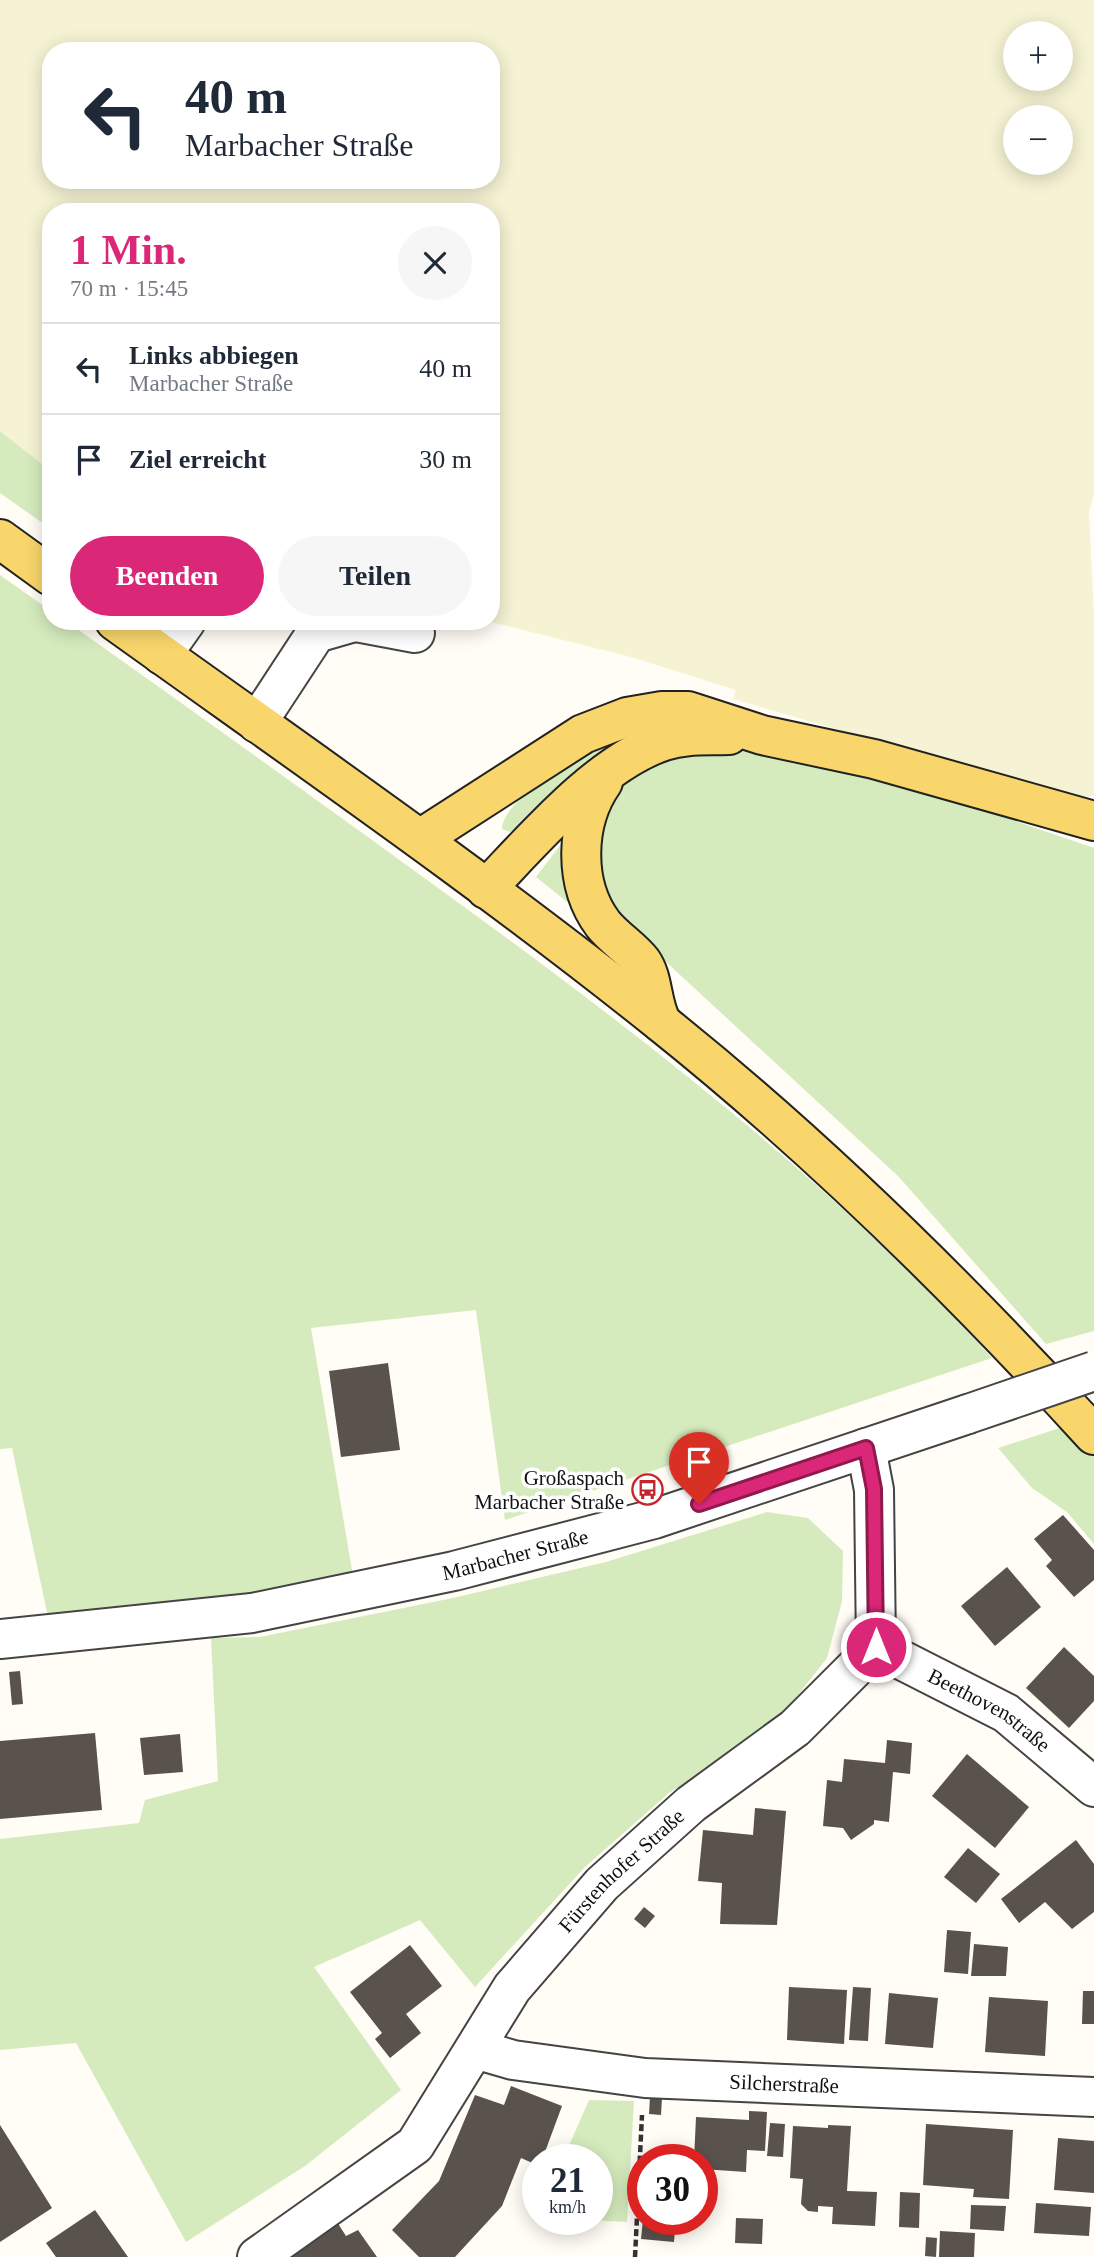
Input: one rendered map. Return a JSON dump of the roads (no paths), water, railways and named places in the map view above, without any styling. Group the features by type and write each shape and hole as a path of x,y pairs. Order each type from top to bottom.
{"main road":[{"path":"0,540 42,570"},
{"path":"127,630 420,839 662,1023 803,1144 920,1254 1094,1435"},
{"path":"420,839 583,734 627,717 662,711 688,711 762,735 874,759 1094,821"},
{"path":"486,889 553,820 614,766 665,741 691,736 762,735"},
{"path":"614,766 593,797 584,822 583,879 590,901 603,923 641,961 648,974 654,1008 662,1023"}],"street":[{"path":"162,655 180,630"},
{"path":"257,723 316,633 326,630"},
{"path":"398,630 415,633"},
{"name":"Marbacher Straße","path":"0,1639 252,1613 454,1571 654,1518 1094,1371"},
{"path":"866,1448 874,1489 876,1647"},
{"name":"Beethovenstraße","path":"876,1647 1006,1713 1094,1787"},
{"name":"Fürstenhofer Straße","path":"257,2257 415,2145 512,1988 602,1884 691,1804 794,1728 876,1647"},
{"name":"Silcherstraße","path":"475,2049 513,2060 645,2078 1094,2097"}],"place":[{"name":"Großaspach Marbacher Straße","path":"647,1490"}]}
